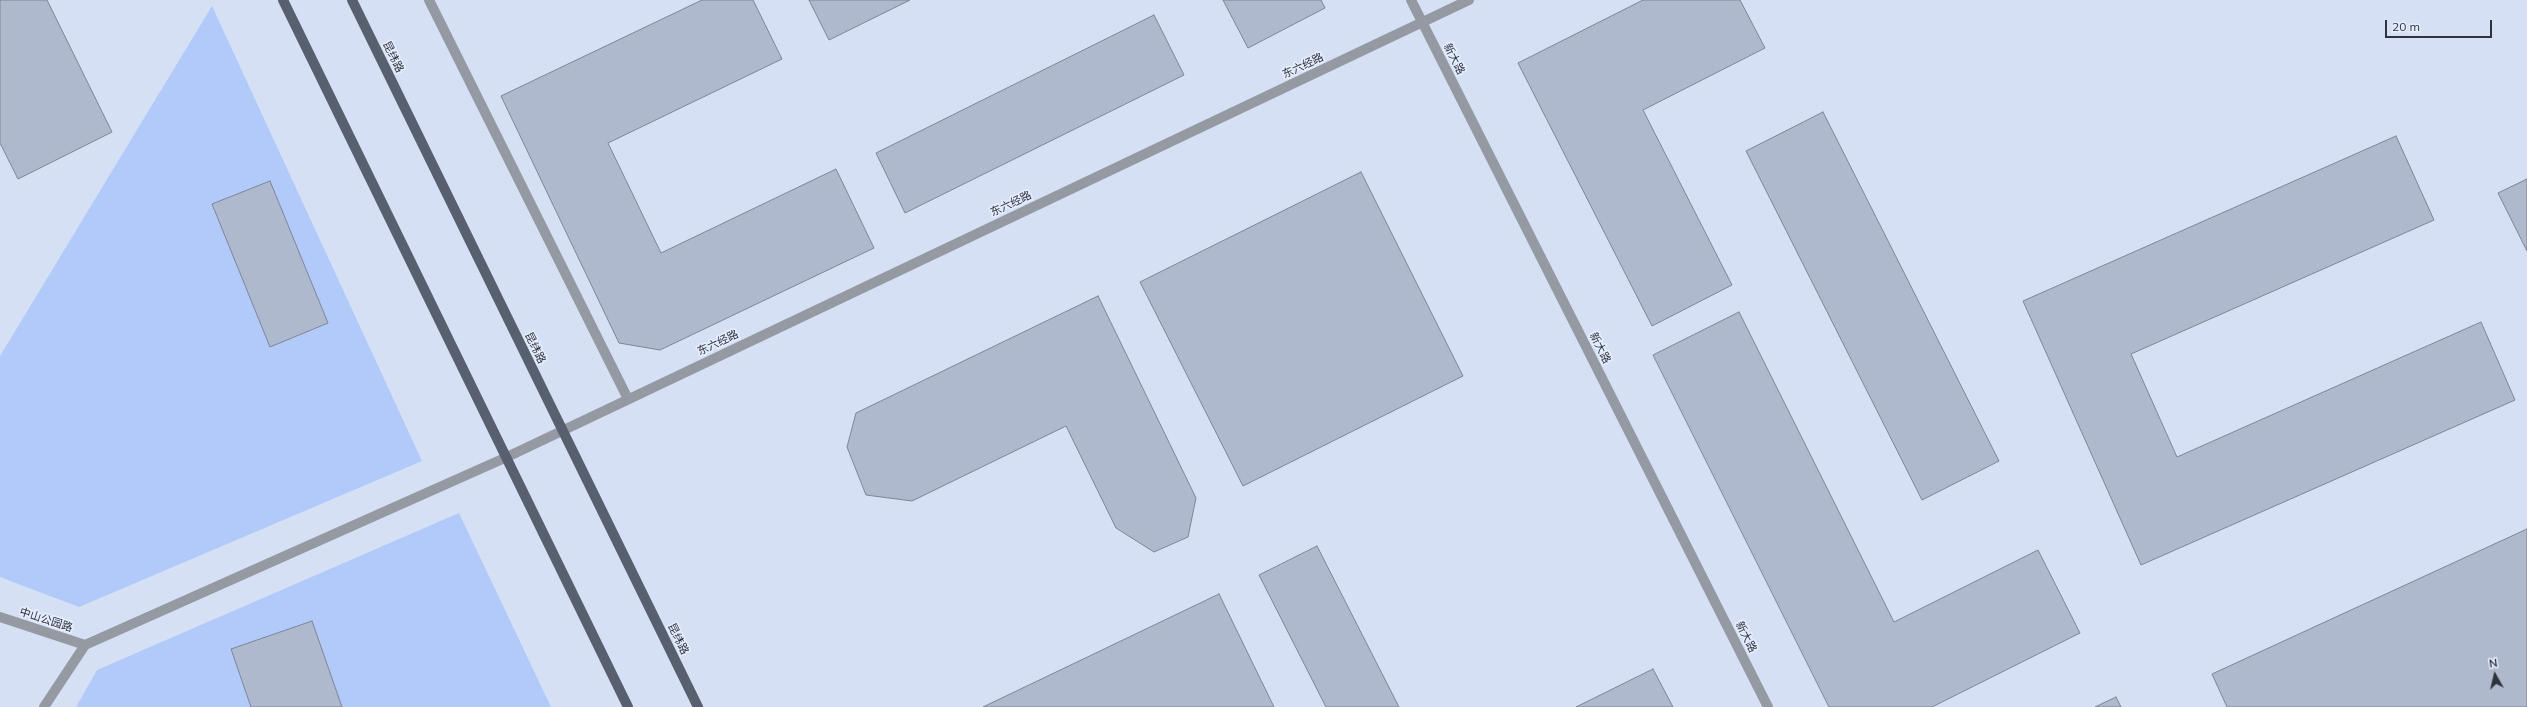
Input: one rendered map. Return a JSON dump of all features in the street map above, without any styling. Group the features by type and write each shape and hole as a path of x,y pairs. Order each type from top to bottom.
{"main road":[{"path":"283,0 628,707"},
{"name":"昆纬路","path":"352,0 698,707"}],"street":[{"path":"429,0 628,399"},
{"name":"新大路","path":"1411,0 1768,707"},
{"name":"东六经路","path":"85,645 507,457 1469,0"},
{"name":"中山公园路","path":"0,617 85,645"},
{"path":"44,707 85,645"}],"shaded area":[{"path":"212,6 422,461 79,607 0,577 0,356"},
{"path":"459,513 551,707 76,707 97,670"}],"building":[{"path":"0,0 47,0 112,132 18,179 0,143"},
{"path":"702,0 753,0 782,59 608,143 661,253 836,169 874,248 660,350 619,343 501,96"},
{"path":"809,0 910,0 829,40"},
{"path":"1223,0 1321,0 1325,8 1248,48"},
{"path":"1643,0 1740,0 1765,48 1643,110 1732,285 1652,326 1518,63"},
{"path":"1154,15 1184,75 905,213 876,153"},
{"path":"1823,112 1999,461 1922,500 1746,151"},
{"path":"2396,136 2434,220 2131,354 2177,457 2481,322 2515,400 2141,565 2023,301"},
{"path":"1361,172 1463,376 1243,486 1140,282"},
{"path":"2527,179 2527,251 2498,193"},
{"path":"270,181 328,323 270,347 212,204"},
{"path":"1098,296 1196,498 1188,537 1154,552 1116,528 1066,426 912,501 866,495 847,447 856,413"},
{"path":"1739,312 1894,622 2038,550 2080,633 1932,707 1829,707 1653,355"},
{"path":"2527,529 2527,707 2227,707 2212,674"},
{"path":"1317,546 1399,707 1326,707 1259,575"},
{"path":"1219,594 1274,707 983,707"},
{"path":"312,621 342,707 251,707 231,649"},
{"path":"1653,669 1673,707 1576,707"},
{"path":"2116,697 2121,707 2095,707"}]}
